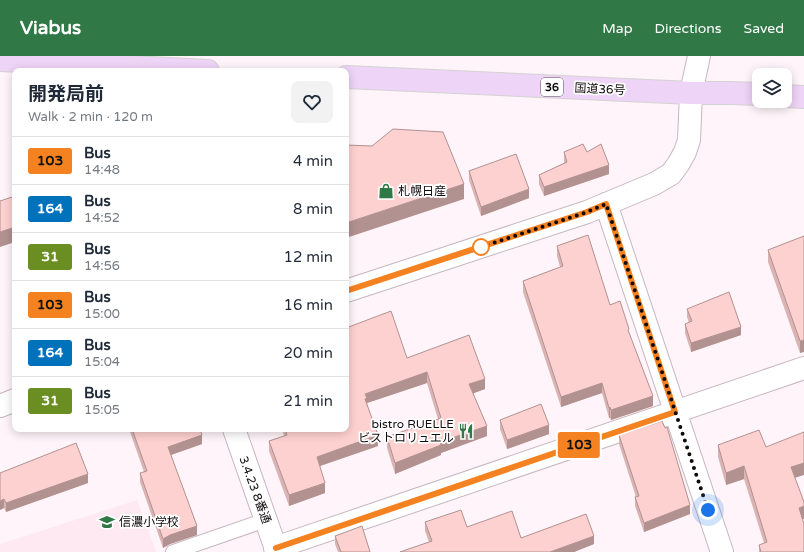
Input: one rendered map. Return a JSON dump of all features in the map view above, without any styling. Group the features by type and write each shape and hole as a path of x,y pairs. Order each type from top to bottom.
{"highway":[{"path":"0,60 113,64 167,68"},
{"name":"国道36号","path":"349,77 691,93 752,94"},
{"path":"792,96 804,97"}],"street":[{"path":"349,290 587,212 654,184 671,174 679,163 690,140 691,93 699,56"},
{"path":"606,204 722,552"},
{"path":"276,550 804,368"},
{"path":"0,406 12,401"},
{"name":"3.4.23 8番通","path":"235,432 276,550"}],"lane":[{"path":"174,552 266,520"}],"shaded area":[{"name":"信濃小学校","path":"137,500 156,552 0,552 0,544"}],"building":[{"path":"393,129 443,132 464,184 349,222 349,145 372,146"},
{"path":"583,144 587,152 601,144 609,165 544,187 539,175 567,162 564,152"},
{"path":"516,154 529,189 481,207 469,171"},
{"path":"12,197 12,228 0,232 0,201"},
{"path":"588,235 610,305 620,301 629,329 628,330 653,396 611,410 610,407 609,408 602,383 561,397 523,281 563,266 557,246"},
{"path":"804,236 804,340 800,341 768,250"},
{"path":"729,292 741,327 691,343 685,324 692,321 687,309"},
{"path":"391,311 407,358 469,335 485,379 469,384 487,426 440,442 441,445 395,463 387,437 441,418 427,372 365,394 367,398 365,399 378,435 317,457 325,483 289,495 269,441 287,435 286,432 349,432 349,327"},
{"path":"541,404 549,425 507,440 500,420"},
{"path":"662,421 665,428 667,427 690,505 644,523 635,497 639,496 619,435"},
{"path":"759,430 766,447 804,432 804,463 791,467 804,502 804,506 799,508 804,524 804,552 761,552 759,545 767,542 744,466 726,473 718,445"},
{"path":"133,432 201,432 202,435 168,447 197,526 170,535 163,539 140,473 147,471"},
{"path":"76,443 88,474 6,503 4,499 0,501 0,473"},
{"path":"461,510 467,527 512,511 521,538 586,514 594,536 550,552 400,552 432,541 425,522"},
{"path":"362,526 370,552 341,552 335,536"}],"bus line":[{"name":"103","path":"276,548 675,412 606,204 587,212 349,290"}],"place":[{"name":"札幌日産","path":"386,191"},
{"name":"bistro RUELLE ビストロリュエル","path":"466,431"},
{"name":"信濃小学校","path":"107,522"}],"route":[{"path":"481,247 587,212 606,204 708,510"}]}
